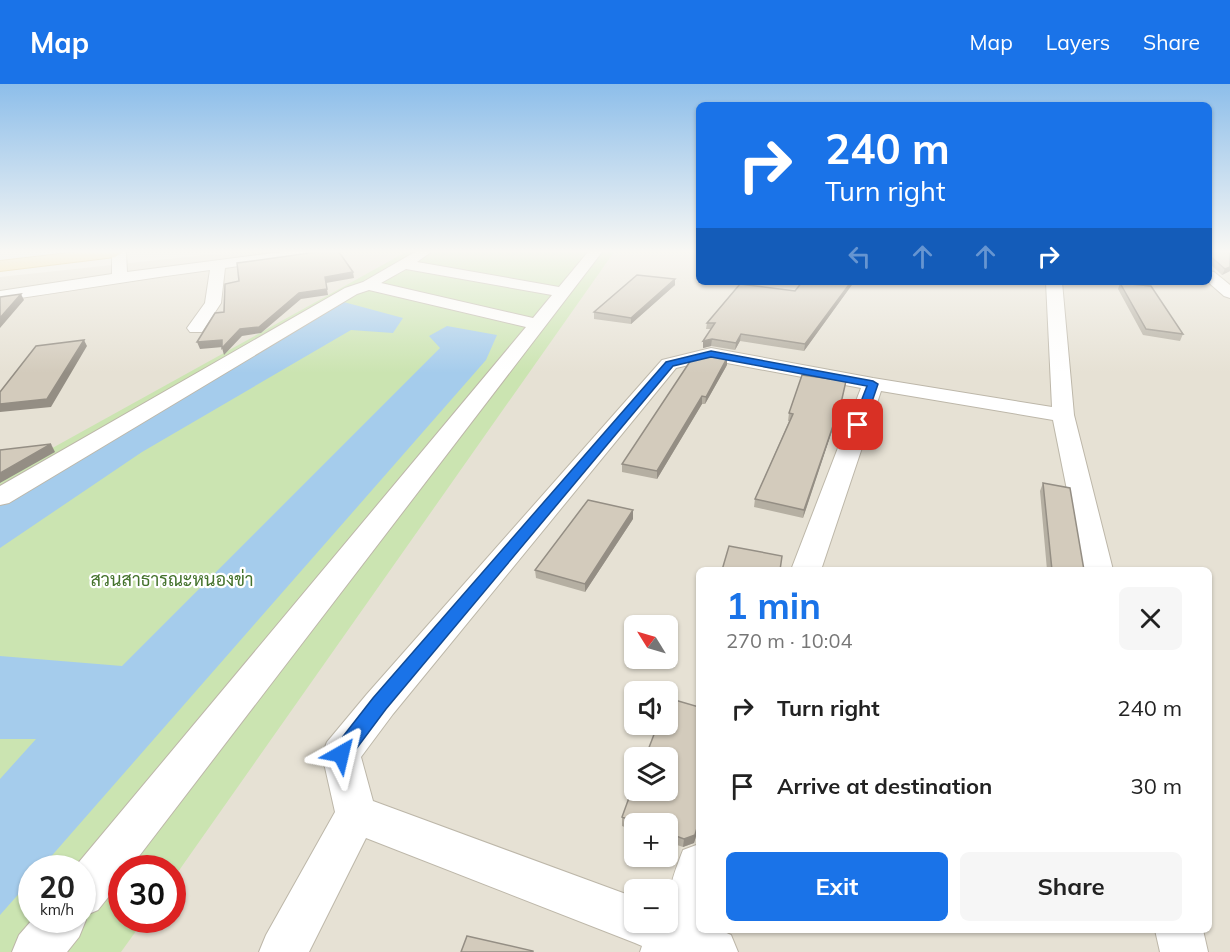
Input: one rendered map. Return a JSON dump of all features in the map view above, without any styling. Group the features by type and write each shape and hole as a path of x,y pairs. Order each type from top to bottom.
{"street":[{"path":"0,296 26,293"},
{"path":"196,328 213,303 214,293"},
{"path":"0,497 348,293"},
{"path":"401,293 537,324"},
{"path":"96,876 563,293"},
{"path":"1054,293 1063,415 1097,567"},
{"path":"284,952 356,814 341,754 380,704 669,364 711,354 873,384 1063,415"},
{"path":"807,567 873,384"},
{"path":"356,814 666,936 696,872"},
{"path":"36,952 51,933"},
{"path":"1180,933 1184,952"}],"shaded area":[{"path":"0,293 1230,293 1230,952 0,952"}],"green space":[{"name":"สวนสาธารณะหนองข่า","path":"333,293 586,293 186,861 186,855 108,855 108,933 135,933 121,952 0,952 0,477"}],"water":[{"path":"340,301 403,318 393,333 351,330 142,452 0,548 0,497"},
{"path":"447,326 497,335 486,360 52,855 18,855 18,895 0,915 0,779 36,739 0,739 0,656 122,666 440,348 429,336"}],"building":[{"path":"225,293 302,293 259,327 240,329 222,348 222,340 197,342 215,313 224,312"},
{"path":"617,293 660,293 631,318 594,312"},
{"path":"733,293 843,293 805,344 741,334 736,343 712,339 703,341 715,323 707,323"},
{"path":"1125,293 1155,293 1183,334 1146,329"},
{"path":"21,294 0,318 0,297"},
{"path":"84,340 47,399 0,404 0,392 36,346"},
{"path":"712,355 727,358 706,397 702,396 657,471 622,464 691,360"},
{"path":"802,375 846,381 837,421 835,420 804,510 755,499 793,414 789,413"},
{"path":"51,444 0,473 0,450"},
{"path":"1043,483 1070,488 1083,567 1052,567"},
{"path":"588,500 633,510 585,584 535,570"},
{"path":"729,546 782,556 780,567 723,567"},
{"path":"678,701 696,706 695,835 684,839 678,837 678,813 624,813 624,818 622,817 628,801 678,801 678,747 649,747 654,735 678,735"},
{"path":"467,936 533,951 533,952 461,952"}],"route":[{"path":"341,754 380,704 669,364 711,354 873,384 858,425"}]}
